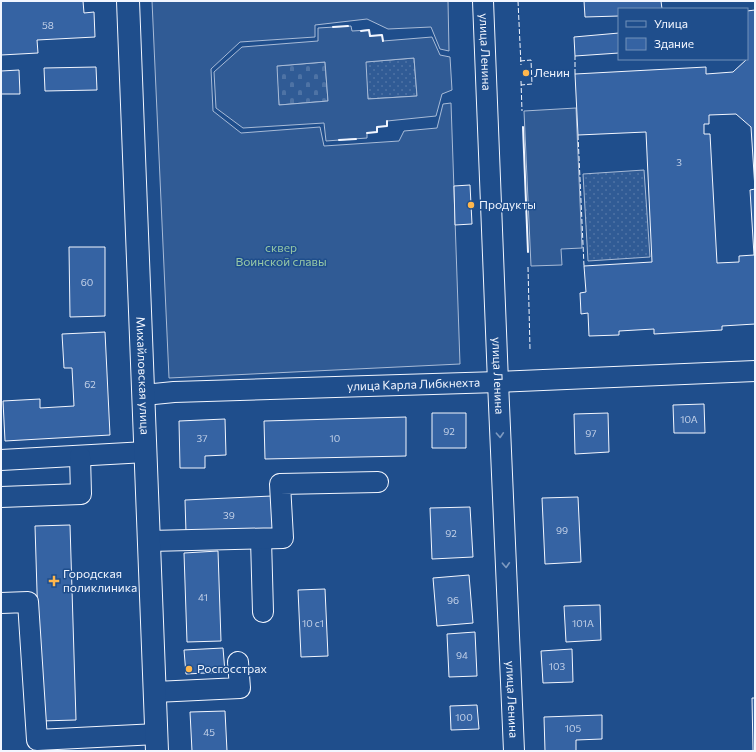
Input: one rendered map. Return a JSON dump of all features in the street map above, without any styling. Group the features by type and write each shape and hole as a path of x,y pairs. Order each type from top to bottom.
{"main road":[{"name":"Михайловская улица","path":"128,1 157,742"}],"street":[{"name":"улица Ленина","path":"483,1 514,751"},
{"name":"улица Карла Либкнехта","path":"144,395 174,392 498,382 755,371"},
{"path":"1,460 146,452"},
{"path":"1,497 81,494 80,456"},
{"path":"149,541 283,538 280,484 378,482"},
{"path":"261,539 263,612"},
{"path":"1,603 28,602 37,740 157,742"},
{"path":"155,692 240,688 238,662"}],"green space":[{"path":"414,58 417,96 368,99 365,62"},
{"path":"325,62 328,101 279,105 276,66"},
{"path":"644,170 650,257 588,261 583,174"}],"shaded area":[{"name":"сквер Воинской славы","path":"152,1 448,1 449,51 440,49 431,27 388,29 367,19 315,25 315,37 240,42 211,69 213,111 241,133 320,127 324,146 399,141 404,131 437,128 443,104 451,103 460,364 169,378"},
{"path":"351,26 352,31 369,30 370,36 382,35 383,41 432,37 440,55 450,57 452,90 442,94 436,116 387,121 387,126 377,127 377,132 367,133 367,138 326,141 324,123 243,128 216,108 214,72 242,47 318,41 318,28","holes":["414,58 417,96 368,99 366,62","325,62 328,101 279,105 277,66"]},
{"path":"576,108 582,248 561,249 562,265 531,266 524,111"}],"building":[{"path":"1,1 83,1 84,13 94,12 95,37 37,40 38,53 1,55"},
{"path":"584,1 661,1 662,8 618,8 618,16 585,17"},
{"path":"755,10 755,189 755,324 722,326 722,330 654,334 654,329 619,331 619,335 589,336 588,313 581,314 580,293 586,292 584,266 652,262 646,132 578,135 575,74 706,67 706,74 733,72 746,60 748,60 748,11","holes":["736,114 751,127 755,189 750,190 754,255 739,256 739,262 717,263 710,134 704,134 704,124 709,124 709,115"]},
{"path":"618,33 618,53 575,56 574,37"},
{"path":"96,67 97,90 45,91 44,68"},
{"path":"19,70 20,94 1,94 1,71"},
{"path":"470,185 472,224 455,225 454,186"},
{"path":"69,247 105,247 105,316 70,317"},
{"path":"105,332 110,435 5,441 3,401 40,399 40,408 74,406 72,368 64,368 62,334"},
{"path":"704,404 705,433 674,433 673,405"},
{"path":"432,413 466,413 466,448 432,448"},
{"path":"608,413 609,452 575,454 574,414"},
{"path":"406,417 406,456 265,459 264,421"},
{"path":"225,419 226,455 205,456 205,468 180,468 179,421"},
{"path":"272,496 274,529 186,533 185,500"},
{"path":"578,497 581,562 545,564 542,498"},
{"path":"470,507 473,557 432,559 430,508"},
{"name":"Городская поликлиника","path":"70,525 76,720 41,721 35,526"},
{"path":"218,551 221,641 187,642 184,553"},
{"path":"469,575 473,623 437,626 433,578"},
{"path":"325,589 328,656 301,657 298,590"},
{"path":"600,605 601,640 566,642 564,606"},
{"path":"475,632 477,676 449,677 447,634"},
{"path":"223,648 225,672 186,674 184,650"},
{"path":"572,649 573,682 543,683 541,651"},
{"path":"752,698 755,698 755,751 753,751"},
{"path":"477,705 479,729 451,730 450,706"},
{"path":"225,711 227,751 192,751 190,712"},
{"path":"602,715 602,739 576,740 576,751 545,751 544,717"}],"fence":[{"path":"518,1 521,65"},
{"path":"575,56 575,74"},
{"path":"520,61 531,60 532,84 521,85"},
{"path":"521,81 522,111"},
{"path":"578,135 584,266"},
{"path":"528,267 530,349"}],"wall":[{"path":"333,27 348,26"},
{"path":"361,31 369,30 370,36 382,35 383,41"},
{"path":"367,133 377,132 377,127 387,126 387,121"},
{"path":"523,127 528,252"},
{"path":"339,140 356,139"}],"place":[{"name":"Ленин","path":"526,73"},
{"name":"Продукты","path":"471,205"},
{"name":"Городская поликлиника","path":"54,581"},
{"name":"Росгосстрах","path":"189,669"}]}
